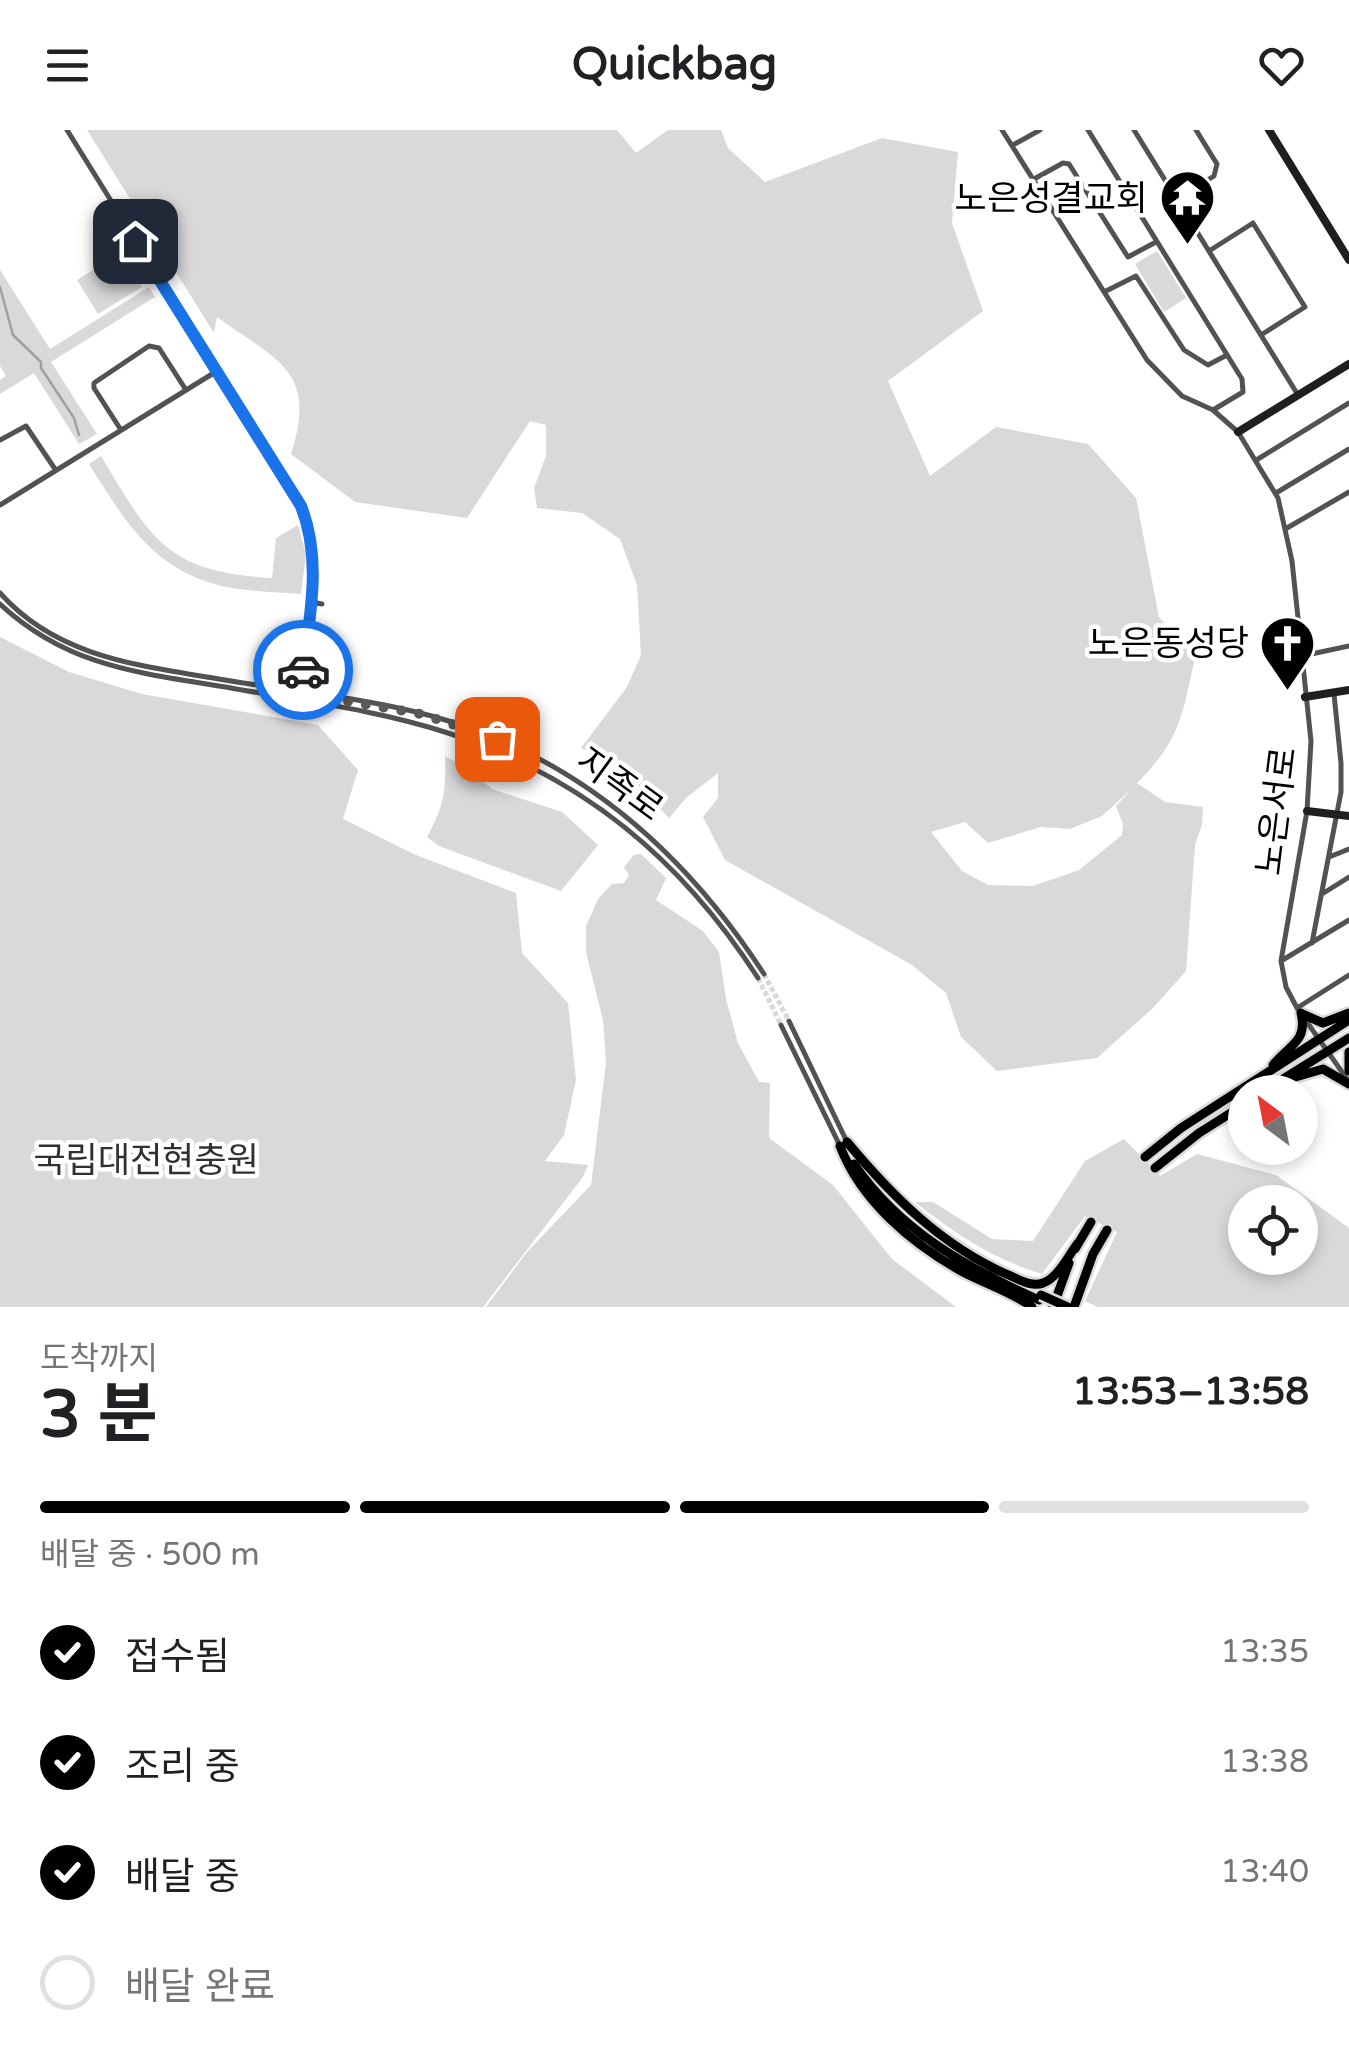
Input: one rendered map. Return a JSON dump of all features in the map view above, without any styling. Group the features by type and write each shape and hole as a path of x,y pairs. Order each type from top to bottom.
{"main road":[{"path":"1299,1010 1309,1020 1323,1023 1349,1016"},
{"path":"1268,1070 1299,1040 1303,1032 1299,1010"},
{"path":"1146,1157 1182,1128 1349,1016"},
{"path":"1290,1075 1349,1038"},
{"path":"1349,1052 1349,1071"},
{"path":"1300,1075 1327,1070 1349,1083"},
{"path":"1155,1168 1228,1115"},
{"path":"843,1144 887,1199 917,1225 957,1255 1038,1301 1054,1307 1057,1288 1078,1243"},
{"path":"843,1144 928,1226 961,1250 1022,1281 1045,1283 1092,1222"},
{"path":"1038,1301 1071,1307 1107,1230"}],"street":[{"path":"67,130 301,506 313,545 312,602 300,696"},
{"name":"노은서로","path":"1002,130 1147,360 1182,396 1212,410 1238,432 1276,493 1286,528 1311,741 1307,811 1281,961 1286,986 1299,1010 1349,1083"},
{"path":"1014,146 1040,130"},
{"path":"1088,130 1242,379 1243,392 1212,410"},
{"path":"1134,130 1299,396"},
{"path":"1177,200 1214,176 1218,164 1196,130"},
{"path":"1269,130 1349,260"},
{"path":"1034,180 1063,163 1070,164 1126,254 1131,257 1157,241"},
{"path":"1209,251 1252,224 1305,306 1261,335"},
{"path":"1104,292 1136,276 1190,356 1208,365 1227,355"},
{"path":"121,430 94,388 98,378 124,362 155,346 186,390"},
{"path":"1238,432 1349,364"},
{"path":"0,505 216,372"},
{"path":"1257,460 1349,403"},
{"path":"0,440 26,426 56,470"},
{"path":"1276,493 1349,448"},
{"path":"1286,528 1349,492"},
{"name":"지족로","path":"0,593 27,619 89,653 450,722 497,739 570,776 628,816 679,862 728,920 761,976 678,874 566,784 509,755 446,732 300,696 108,667 50,642 0,604"},
{"path":"312,602 322,604"},
{"path":"1302,656 1349,646"},
{"path":"1306,697 1349,690"},
{"path":"1312,943 1345,774 1334,694"},
{"path":"1339,737 1349,736"},
{"path":"1307,811 1349,816"},
{"path":"1330,856 1349,849"},
{"path":"1322,894 1349,877"},
{"path":"1281,961 1349,920"},
{"path":"1299,1010 1349,976"},
{"path":"789,1021 843,1144"},
{"path":"782,1025 843,1144"}],"green space":[{"path":"87,130 617,130 636,153 668,130 721,130 728,148 765,182 882,138 958,152 952,223 983,311 888,381 930,476 996,427 1088,444 1136,498 1159,617 1195,658 1178,726 1163,753 1137,783 1165,802 1203,807 1195,845 1186,971 1153,1008 1097,1058 997,1071 961,1037 946,993 912,965 725,860 703,817 718,798 718,773 686,798 669,818 619,767 581,748 627,687 641,655 637,585 620,539 582,513 537,508 534,488 546,456 546,425 530,421 467,518 355,502 291,454 299,403 287,370 217,317 214,333","holes":["1133,788 1116,806 1123,824 1122,835 1079,870 1033,886 988,885 962,871 931,832 965,822 988,843 1041,827 1070,829 1102,816"]},
{"path":"1157,251 1186,298 1164,312 1135,264"},
{"path":"120,253 142,287 98,314 77,280"},
{"path":"0,270 50,349 149,287 155,297 51,362 97,434 79,444 34,373 0,394 0,380 6,376 0,366"},
{"path":"101,456 134,510 166,547 208,568 272,578 276,538 298,525 306,554 301,594 219,585 168,562 124,518 89,464"},
{"name":"국립대전현충원","path":"0,637 69,672 142,694 318,725 358,770 343,819 416,855 516,893 522,953 568,1003 576,1080 564,1135 545,1161 588,1165 583,1177 483,1307 0,1307"},
{"path":"445,756 492,789 562,812 598,845 561,891 439,846 427,837 443,798"},
{"path":"641,854 666,878 656,900 703,931 719,952 738,1043 759,1082 770,1083 769,1138 833,1185 892,1259 956,1307 486,1307 527,1252 591,1185 606,1063 603,1020 586,952 586,926 598,899 612,884 624,883 629,875 624,867 634,855"},
{"path":"1124,1139 1160,1176 1197,1154 1276,1175 1290,1185 1228,1185 1228,1275 1318,1275 1318,1205 1349,1228 1349,1307 1098,1307 1085,1301 1117,1232 1085,1216 1042,1274 975,1244 915,1202 933,1202 992,1239 1033,1241 1085,1161"}],"waterway":[{"path":"0,287 13,335 41,362 41,368 74,418 79,435"}],"tunnel":[{"path":"764,974 789,1021"},
{"path":"758,978 781,1025"},
{"path":"1091,1222 1117,1185 1145,1157"},
{"path":"1107,1230 1155,1168"}],"way so far":[{"path":"303,670 300,693 421,714 497,739"}],"place":[{"name":"노은성결교회","path":"1187,247"},
{"name":"노은동성당","path":"1288,692"}],"route":[{"path":"135,241 301,506 311,531 312,602 303,670"}]}
